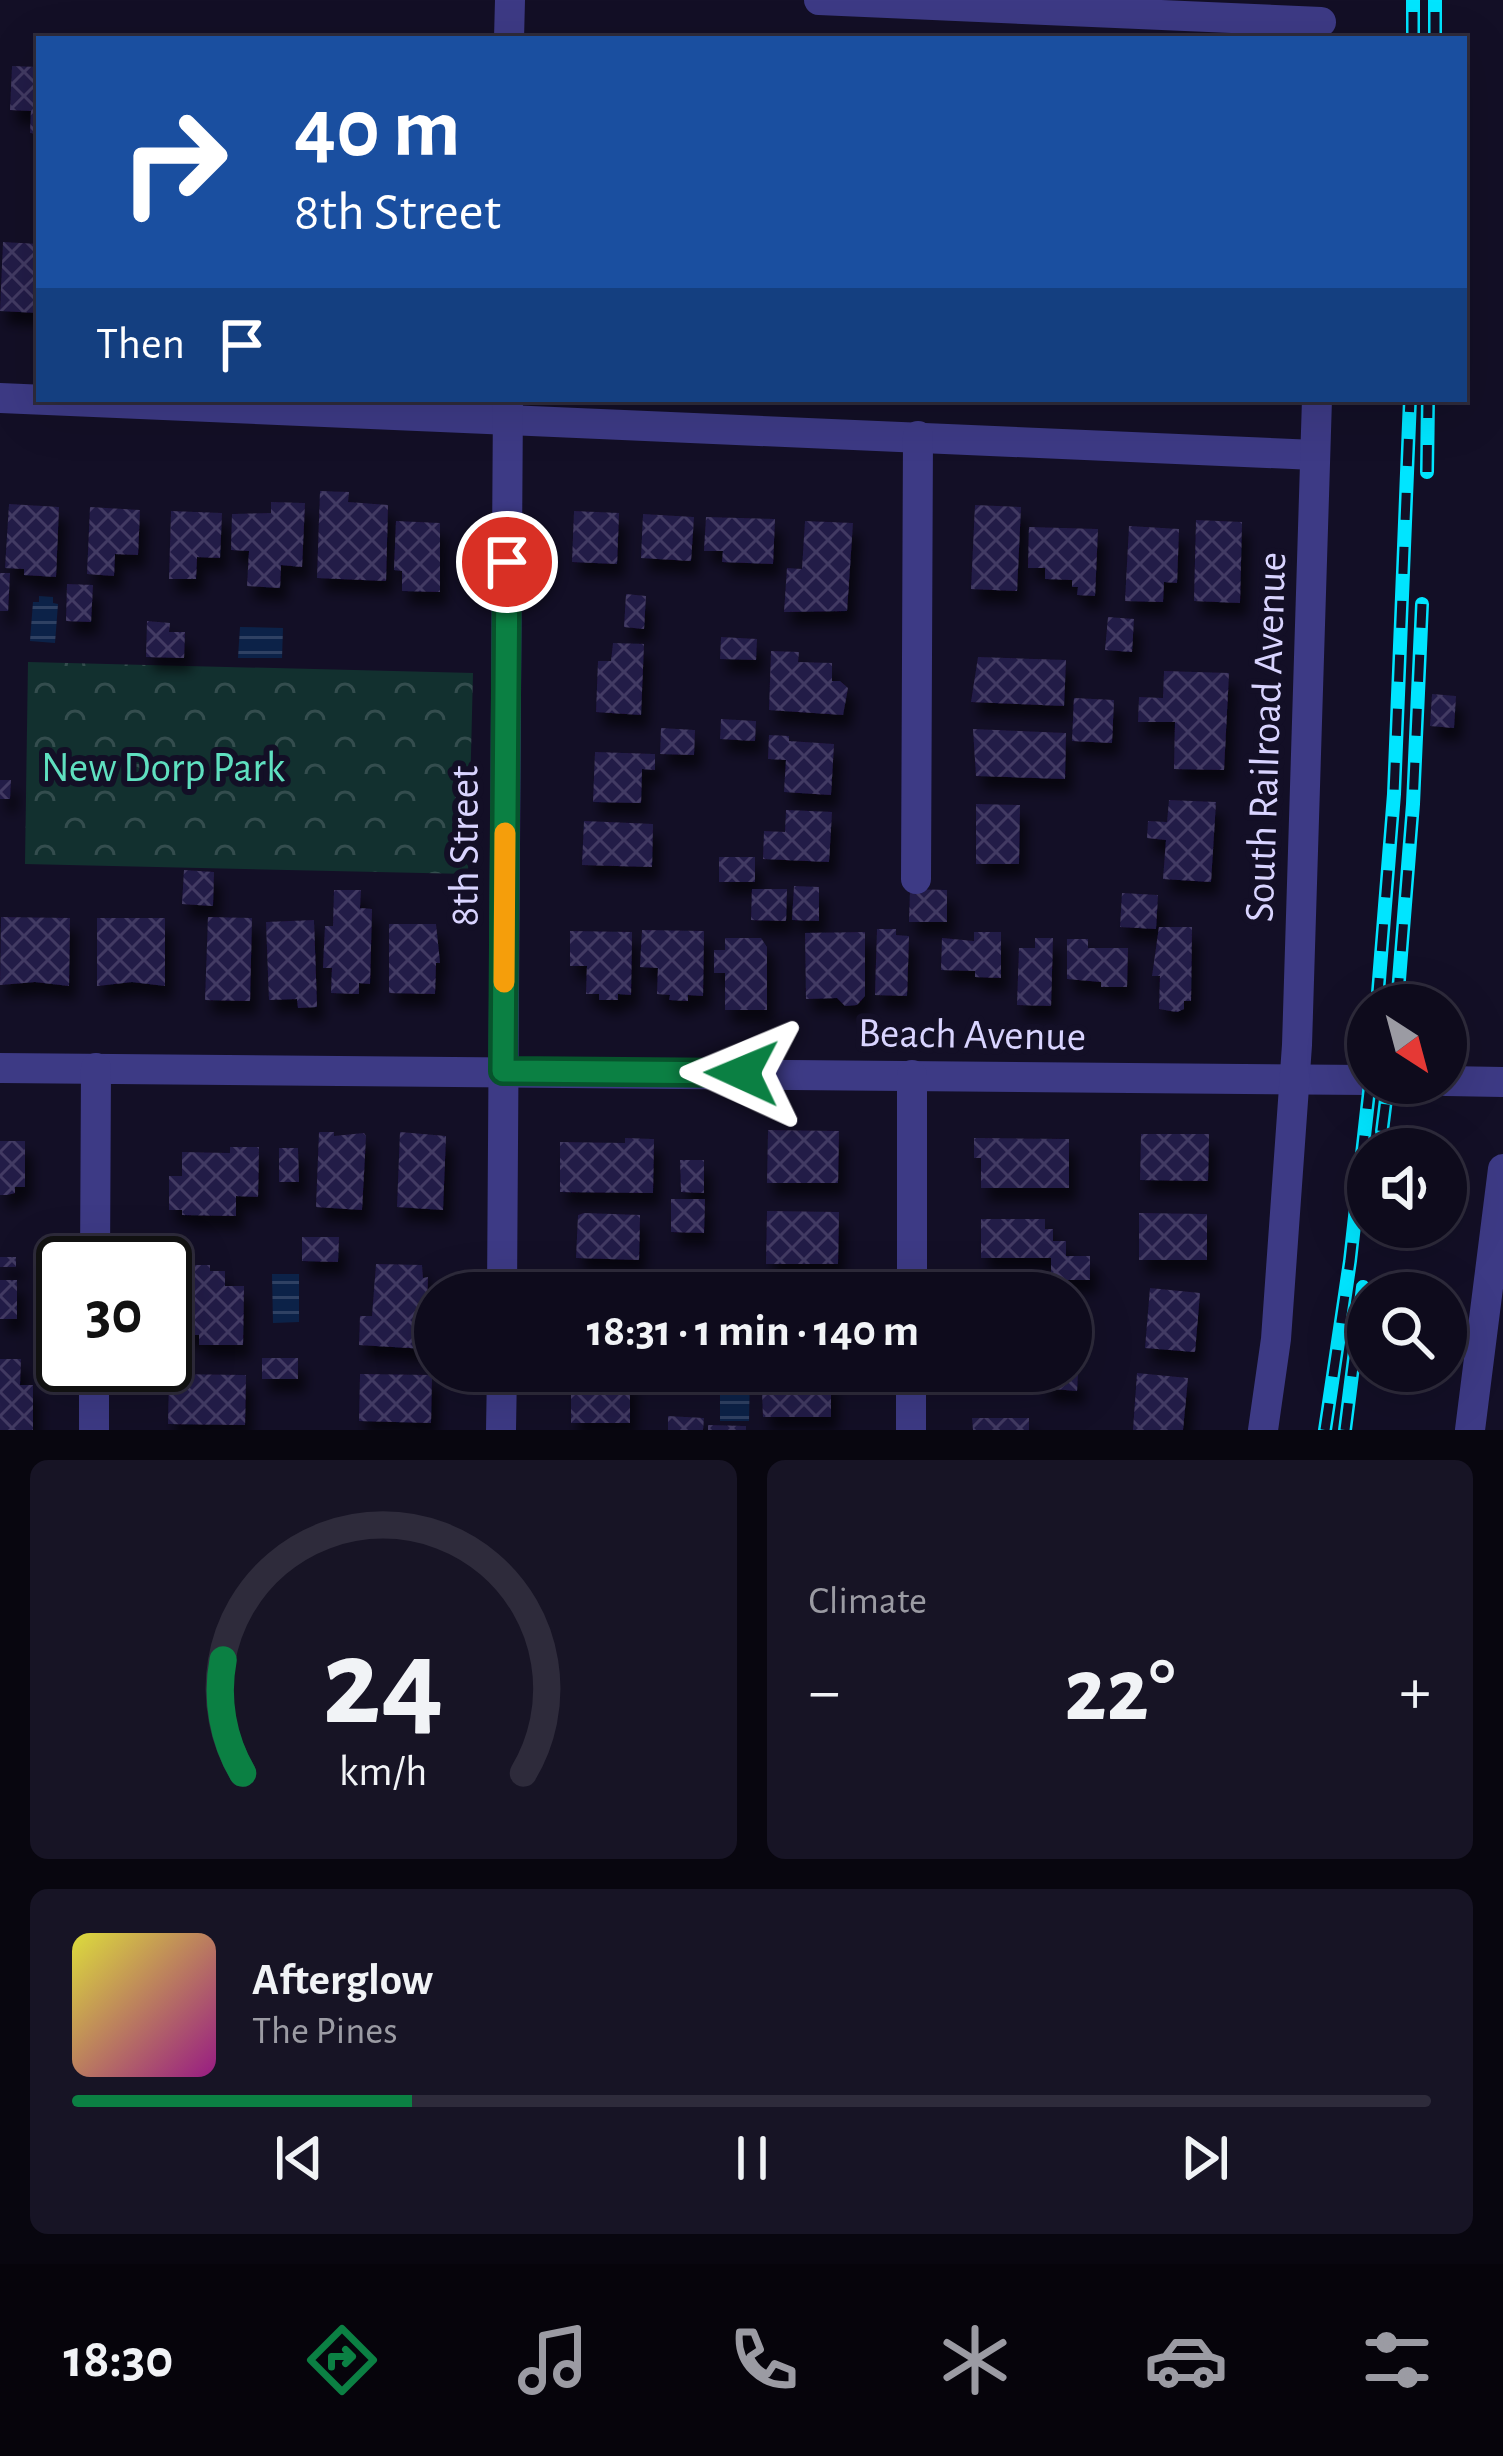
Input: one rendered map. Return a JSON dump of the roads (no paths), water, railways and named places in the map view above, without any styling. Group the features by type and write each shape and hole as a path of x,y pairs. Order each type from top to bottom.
{"street":[{"path":"509,36 510,0"},
{"path":"819,0 1321,20"},
{"path":"0,398 36,399"},
{"path":"185,402 508,409 918,436 1315,455"},
{"name":"South Railroad Avenue","path":"1263,1430 1281,1288 1298,1021 1317,402"},
{"name":"8th Street","path":"502,1272 508,409"},
{"path":"916,879 918,436"},
{"name":"Beach Avenue","path":"0,1068 1347,1079"},
{"path":"95,1236 96,1068"},
{"path":"912,1272 913,1075"},
{"path":"1467,1081 1503,1082"},
{"path":"1470,1430 1503,1169"},
{"path":"94,1392 94,1430"},
{"path":"501,1430 502,1392"},
{"path":"911,1392 911,1430"}],"water":[{"path":"39,596 53,597 58,604 55,643 30,641 33,602 39,602"},
{"path":"240,627 283,628 282,658 238,658"},
{"path":"272,1274 299,1274 299,1322 273,1323"},
{"path":"720,1392 750,1392 749,1421 720,1421"}],"railway":[{"path":"1413,0 1413,36"},
{"path":"1435,0 1435,36"},
{"path":"1379,984 1394,794 1410,402"},
{"path":"1427,472 1428,402"},
{"path":"1399,984 1422,604"},
{"path":"1325,1430 1368,1104"},
{"path":"1382,1128 1385,1104"},
{"path":"1345,1430 1350,1392"}],"park label":[{"name":"New Dorp Park","path":"163,766"}]}
